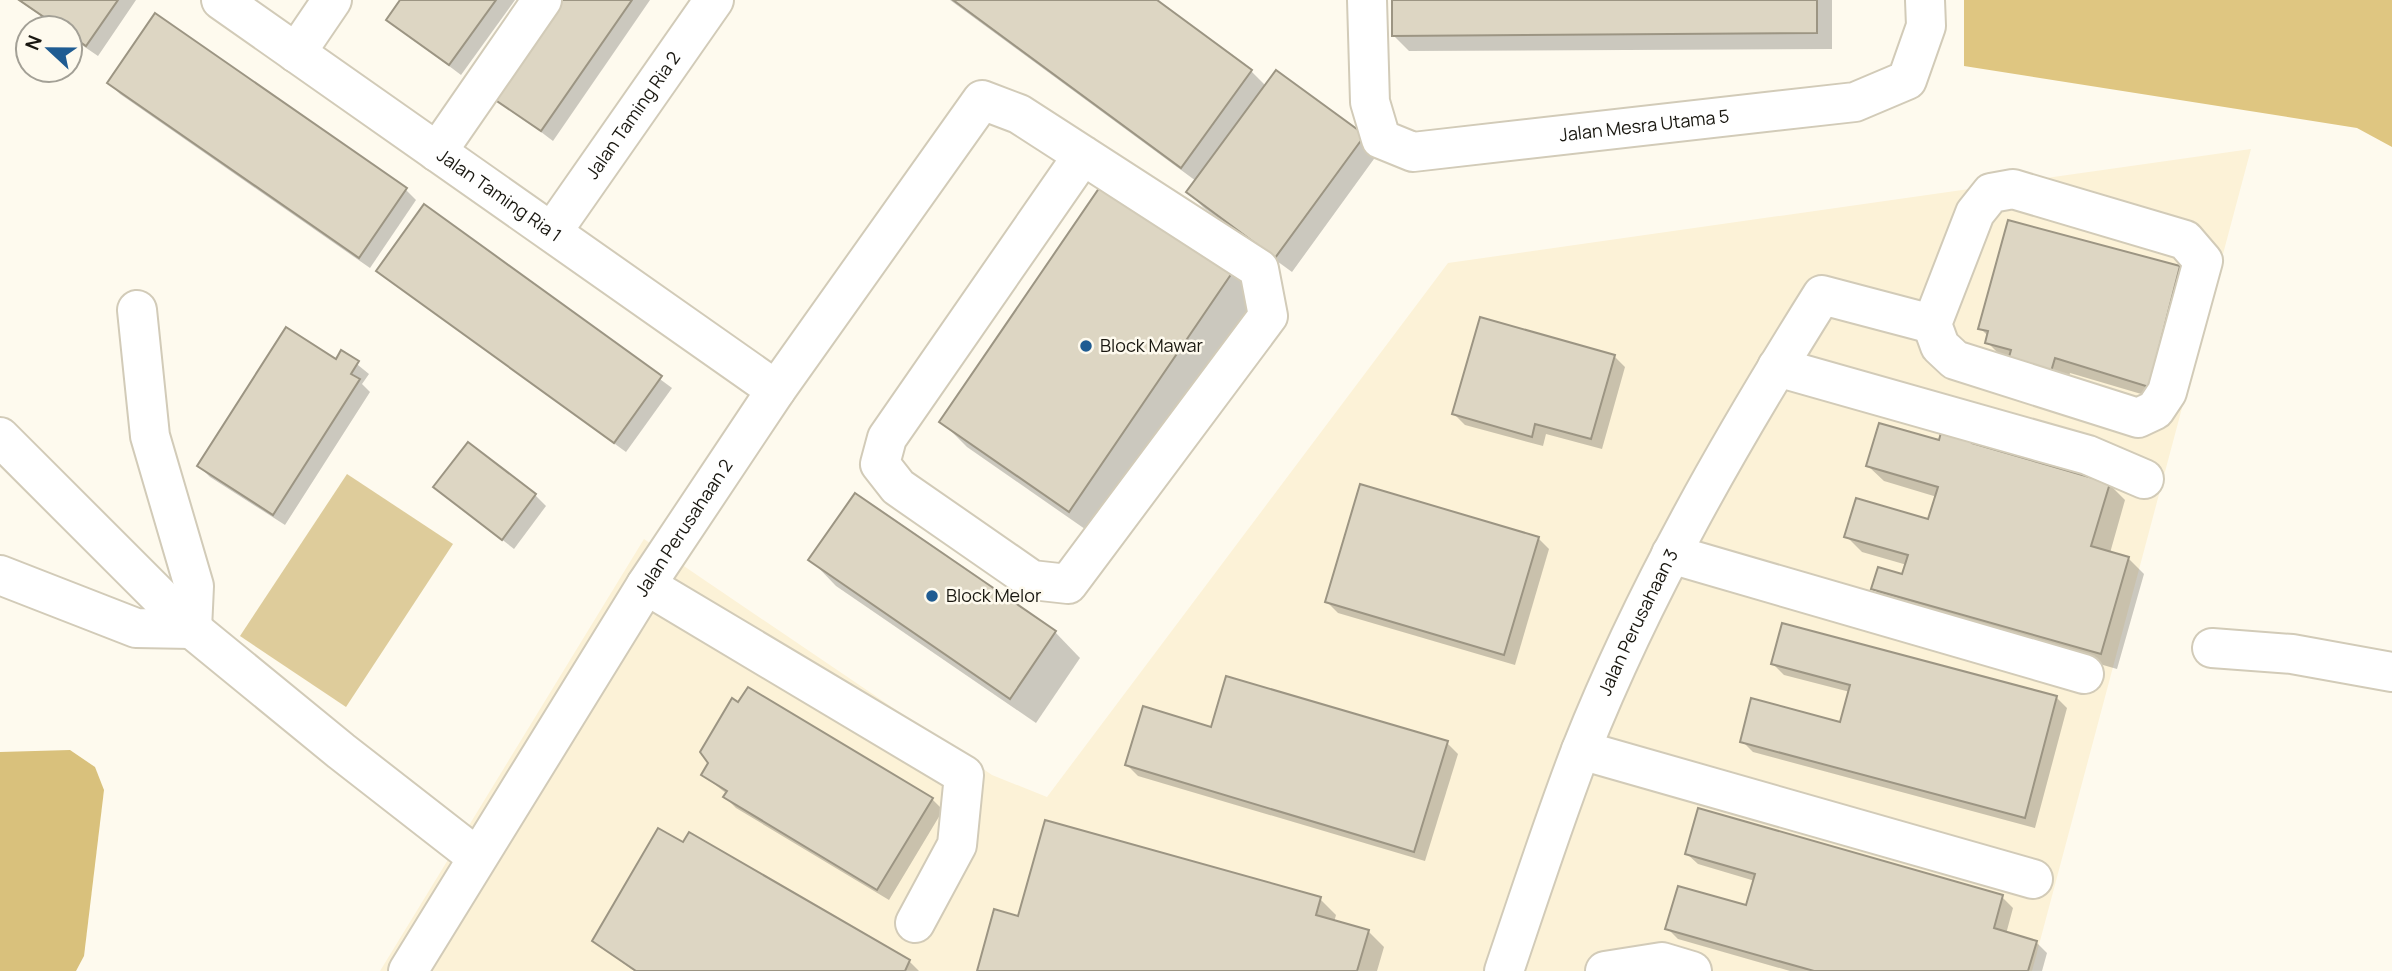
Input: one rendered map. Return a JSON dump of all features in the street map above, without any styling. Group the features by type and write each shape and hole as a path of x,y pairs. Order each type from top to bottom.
{"street":[{"name":"Jalan Taming Ria 1","path":"221,0 776,390"},
{"path":"296,53 332,0"},
{"path":"438,152 541,0"},
{"name":"Jalan Taming Ria 2","path":"552,232 714,0"},
{"name":"Jalan Mesra Utama 5","path":"1367,0 1370,102 1381,139 1413,152 1855,102 1907,80 1926,26 1925,0"},
{"name":"Jalan Perusahaan 2","path":"408,971 646,585 776,390 982,100 1019,114 1083,155"},
{"path":"1083,155 1259,269 1268,316 1068,584 1032,580 898,488 880,464 887,438 1083,155"},
{"path":"2013,190 2185,240 2203,261 2167,392 2155,410 2138,418 1955,360 1940,346 1932,324 1975,213 1991,193 2013,190"},
{"name":"Jalan Perusahaan 3","path":"1505,971 1581,750 1671,554 1777,367 1822,295 1932,324"},
{"path":"137,310 150,436 194,586 192,629"},
{"path":"1777,367 2088,455 2144,479"},
{"path":"0,437 192,629 341,751 477,857"},
{"path":"1671,554 2084,674"},
{"path":"0,575 136,628 192,629"},
{"path":"646,585 964,775 957,845 915,923"},
{"path":"2212,648 2292,654 2392,672"},
{"path":"1581,750 2033,879"},
{"path":"1605,971 1662,962 1692,971"}],"shaded area":[{"path":"1964,0 2392,0 2392,147 2357,128 1964,66"},
{"path":"2251,149 2032,971 380,971 644,539 992,775 1047,797 1448,263"},
{"path":"347,474 453,544 346,707 240,636"},
{"path":"70,750 95,767 104,790 84,956 76,971 0,971 0,752"}],"building":[{"path":"19,0 118,0 86,46 84,14 40,14"},
{"path":"400,0 496,0 449,65 386,20"},
{"path":"550,0 632,0 541,131 485,93"},
{"path":"953,0 1157,0 1252,70 1181,168"},
{"path":"1392,0 1817,0 1817,33 1392,36"},
{"path":"155,13 407,188 359,258 107,83"},
{"path":"1276,70 1365,135 1275,258 1186,192"},
{"name":"Block Mawar","path":"1104,181 1234,270 1069,512 939,422"},
{"path":"424,204 662,376 614,443 376,271"},
{"path":"2008,220 2180,266 2149,387 2055,358 2050,375 2007,364 2011,350 1985,343 1988,331 1978,329"},
{"path":"1480,317 1615,355 1591,439 1535,424 1532,437 1452,414"},
{"path":"286,327 336,359 341,350 359,361 351,374 360,379 273,515 197,466"},
{"path":"1944,421 1975,430 1972,443 2110,483 2091,546 2129,557 2101,654 1871,589 1878,567 1902,574 1908,555 1844,537 1856,498 1928,519 1938,487 1866,466 1879,423 1939,440"},
{"path":"468,442 536,494 502,540 433,487"},
{"path":"1360,484 1539,537 1504,655 1325,602"},
{"name":"Block Melor","path":"855,493 1056,631 1010,699 808,560"},
{"path":"1782,623 2057,696 2025,818 1740,742 1751,698 1840,722 1850,685 1771,664"},
{"path":"1226,676 1448,741 1414,852 1125,765 1143,706 1211,727"},
{"path":"748,687 933,798 877,890 723,797 727,791 701,775 708,763 700,752 732,698 738,702"},
{"path":"1698,808 2003,895 1994,928 2037,941 2028,971 1814,971 1665,929 1678,886 1746,905 1755,874 1685,854"},
{"path":"1045,820 1321,897 1316,915 1369,930 1357,971 977,971 994,909 1018,916"},
{"path":"658,828 683,842 689,832 910,960 905,971 636,971 592,941"}],"place":[{"name":"Block Mawar","path":"1086,346"},
{"name":"Block Melor","path":"932,596"}]}
